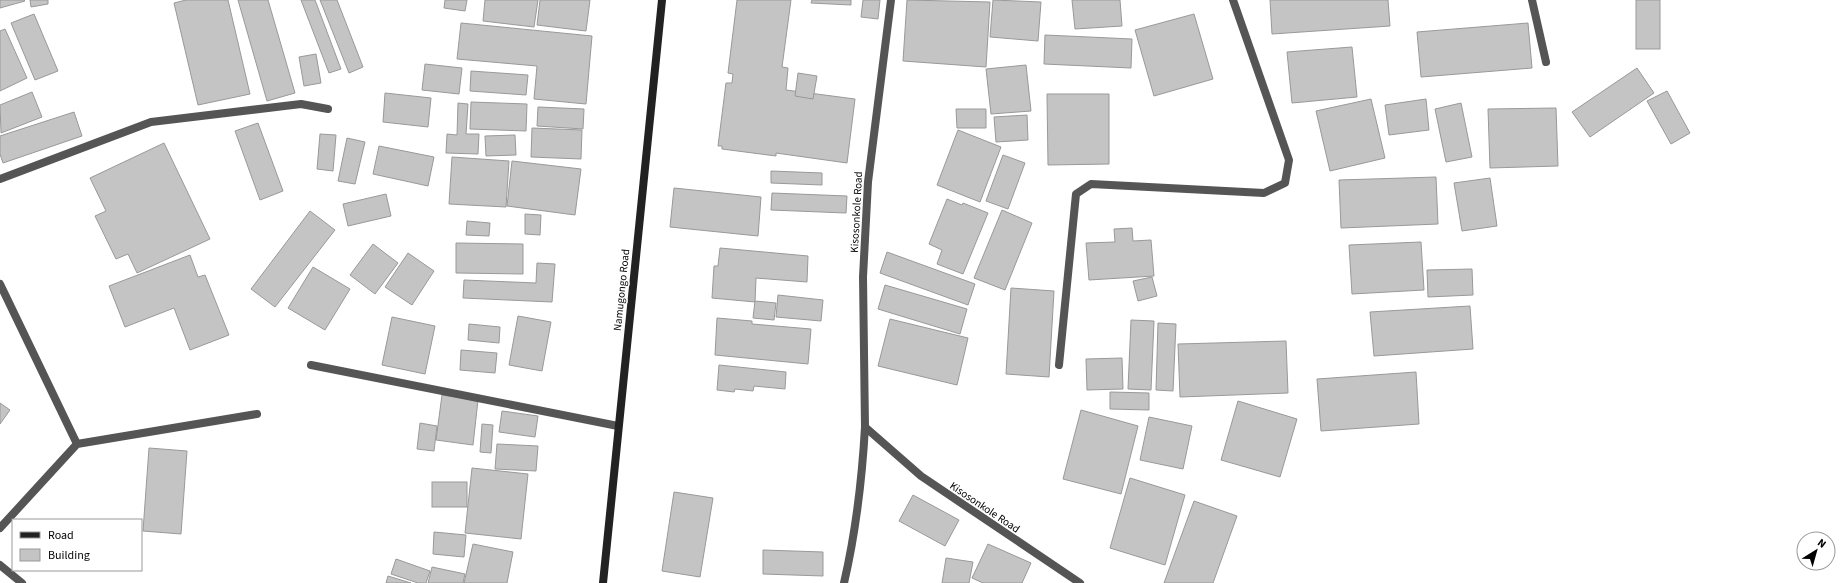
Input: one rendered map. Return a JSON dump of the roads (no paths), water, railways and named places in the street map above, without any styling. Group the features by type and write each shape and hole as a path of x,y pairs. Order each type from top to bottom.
{"main road":[{"name":"Namugongo Road","path":"603,583 662,0"}],"street":[{"name":"Kisosonkole Road","path":"844,583 852,549 860,499 865,427 863,277 868,182 891,0"},
{"path":"1059,365 1076,194 1091,184 1264,193 1285,183 1289,160 1233,0"},
{"path":"1532,0 1546,62"},
{"path":"0,179 152,122 301,104 328,109"},
{"path":"0,284 77,444"},
{"path":"311,365 618,426"},
{"path":"0,528 77,444 257,414"},
{"name":"Kisosonkole Road","path":"865,427 921,476 1080,583"},
{"path":"0,566 22,583"}]}
